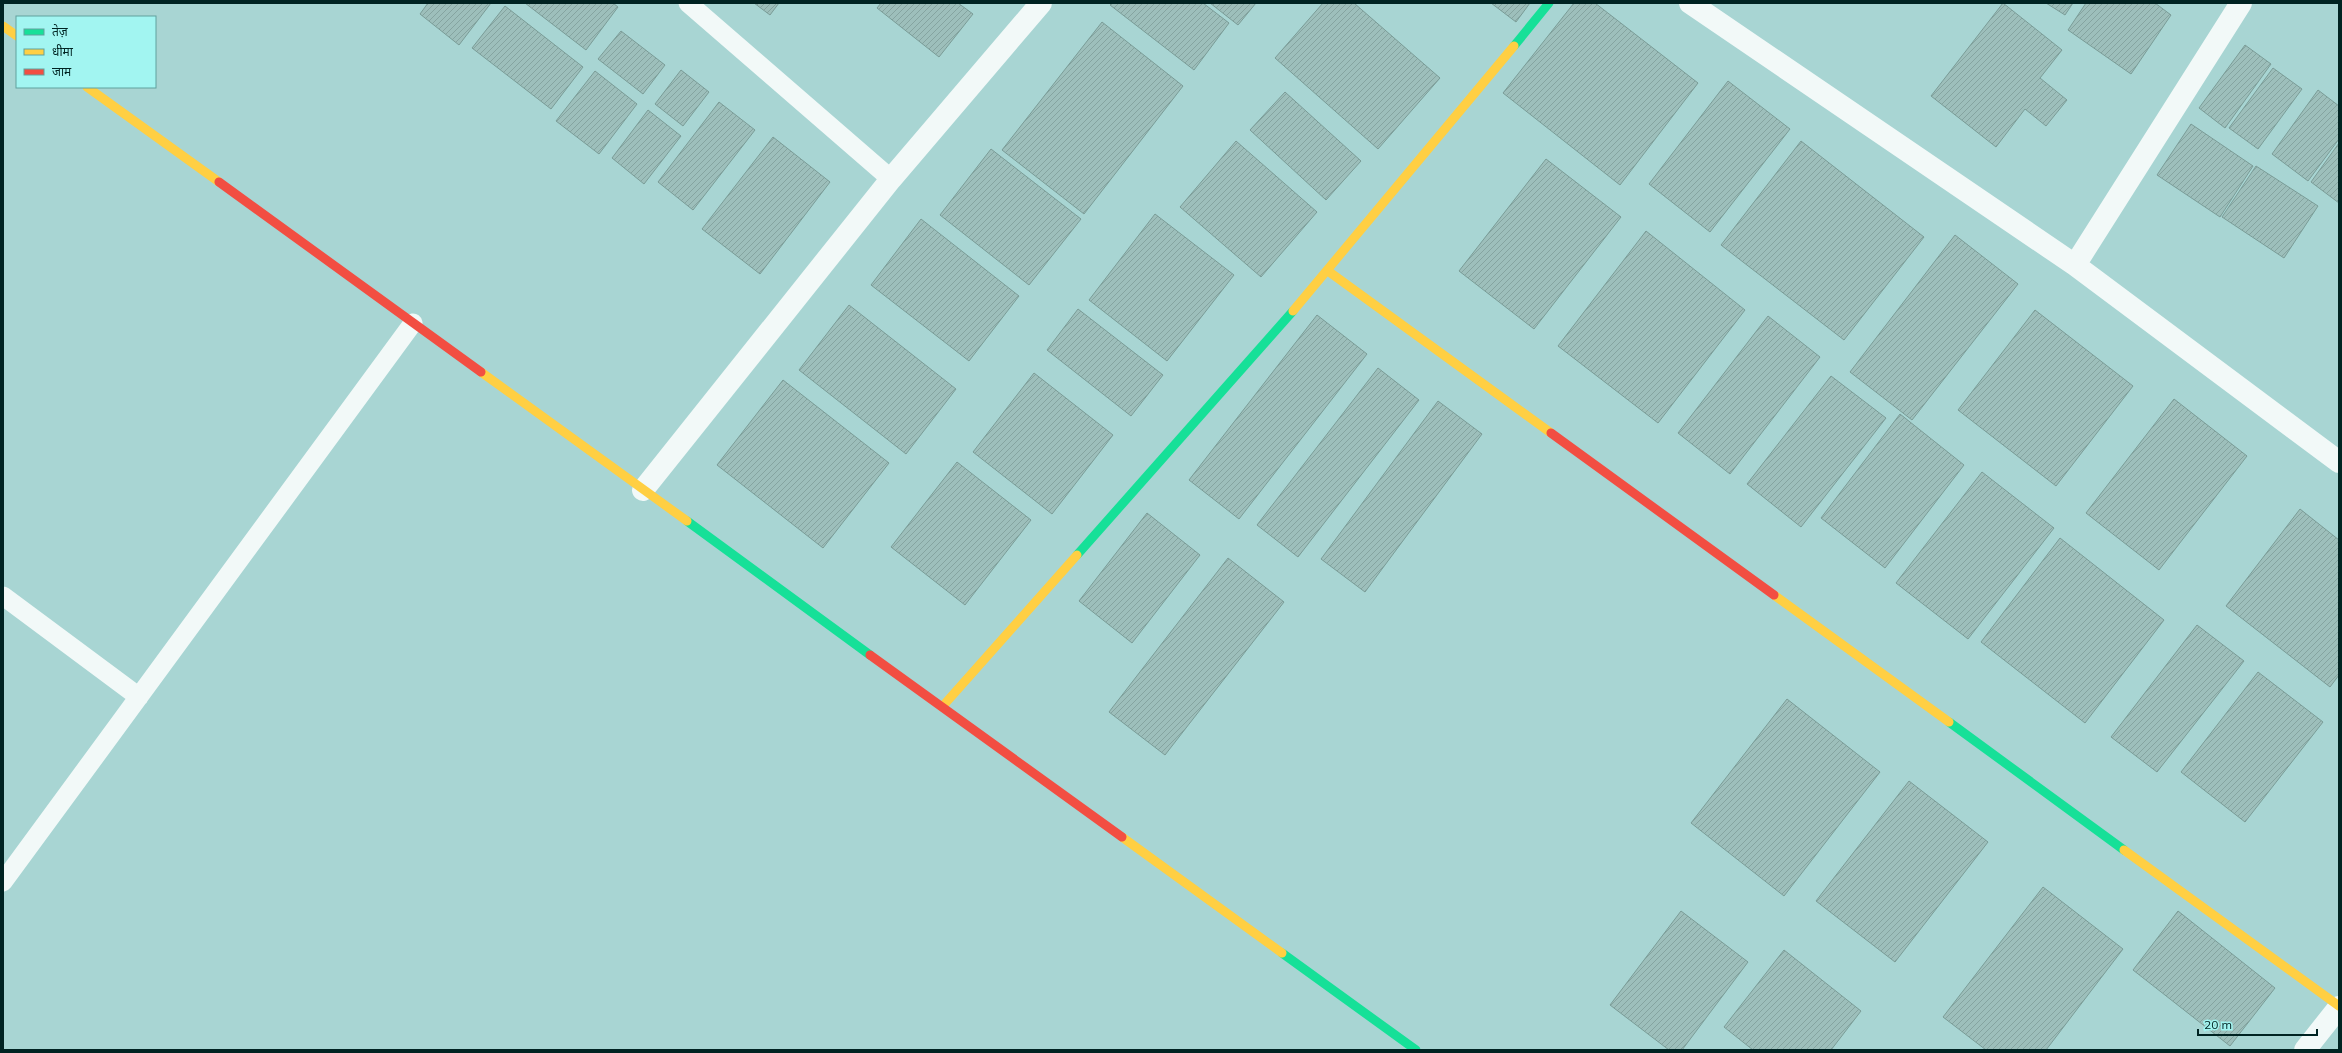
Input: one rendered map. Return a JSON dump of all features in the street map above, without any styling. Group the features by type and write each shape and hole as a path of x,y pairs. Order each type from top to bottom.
{"street":[{"path":"643,490 891,179 1040,3"},
{"path":"942,707 1328,271 1549,3"},
{"path":"1690,3 2075,266 2339,462"},
{"path":"2075,266 2241,3"},
{"path":"3,26 16,35"},
{"path":"88,88 1416,1050"},
{"path":"1328,271 2339,1007 2305,1050"}],"lane":[{"path":"688,3 891,179"},
{"path":"3,882 413,323"},
{"path":"3,596 139,697"}],"building":[{"path":"428,3 491,3 459,45 420,14"},
{"path":"525,3 613,3 618,7 586,50"},
{"path":"754,3 779,3 770,15"},
{"path":"881,3 958,3 973,14 939,57 877,8"},
{"path":"1112,3 1203,3 1229,23 1194,70 1110,5"},
{"path":"1210,3 1256,3 1238,25"},
{"path":"1323,3 1354,3 1440,78 1378,149 1275,58"},
{"path":"1491,3 1530,3 1516,22"},
{"path":"1574,3 1595,3 1698,83 1620,185 1503,93"},
{"path":"2003,3 2062,50 2040,78 2067,100 2046,126 2025,109 1996,147 1931,96"},
{"path":"2046,3 2073,3 2065,15"},
{"path":"2086,3 2155,3 2171,15 2131,74 2068,30"},
{"path":"505,6 583,67 551,109 472,48"},
{"path":"1102,22 1183,86 1084,214 1002,150"},
{"path":"621,31 665,65 643,94 598,59"},
{"path":"2245,45 2271,64 2225,128 2199,108"},
{"path":"2273,68 2302,89 2258,149 2229,128"},
{"path":"681,70 709,92 683,126 655,104"},
{"path":"595,71 637,104 599,154 556,121"},
{"path":"1728,81 1790,129 1710,232 1649,184"},
{"path":"2318,90 2339,106 2339,139 2308,181 2272,154"},
{"path":"1285,92 1361,161 1326,200 1250,130"},
{"path":"719,102 755,130 693,210 658,182"},
{"path":"648,110 681,136 644,184 612,158"},
{"path":"2191,124 2253,166 2220,217 2157,175"},
{"path":"773,137 830,182 760,274 702,229"},
{"path":"1236,141 1317,212 1261,277 1180,207"},
{"path":"1801,141 1924,237 1844,340 1721,245"},
{"path":"2339,143 2339,203 2311,182"},
{"path":"991,149 1081,219 1029,285 940,215"},
{"path":"1546,159 1621,217 1534,329 1459,271"},
{"path":"2256,166 2318,206 2284,258 2222,217"},
{"path":"1155,214 1234,275 1167,361 1089,300"},
{"path":"921,219 1019,296 969,361 871,285"},
{"path":"1646,231 1745,310 1658,423 1558,346"},
{"path":"1955,235 2018,284 1912,420 1850,372"},
{"path":"849,305 956,389 906,454 799,370"},
{"path":"1078,309 1163,375 1131,416 1047,350"},
{"path":"2035,310 2133,386 2056,486 1958,410"},
{"path":"1317,315 1367,354 1239,519 1189,480"},
{"path":"1768,316 1820,357 1730,474 1678,433"},
{"path":"1378,368 1419,400 1298,557 1257,525"},
{"path":"1034,373 1113,435 1052,514 973,452"},
{"path":"1831,376 1886,418 1801,527 1747,484"},
{"path":"783,380 889,463 823,548 717,465"},
{"path":"2174,399 2247,456 2159,570 2086,513"},
{"path":"1438,401 1482,434 1365,592 1321,559"},
{"path":"1900,414 1964,465 1885,568 1821,518"},
{"path":"957,462 1031,520 965,605 891,547"},
{"path":"1982,472 2054,528 1968,639 1896,583"},
{"path":"2300,509 2339,540 2339,675 2330,687 2226,606"},
{"path":"1147,513 1200,555 1132,643 1079,601"},
{"path":"2060,538 2164,620 2085,723 1981,642"},
{"path":"1228,558 1284,602 1165,755 1109,712"},
{"path":"2197,625 2244,661 2157,772 2111,737"},
{"path":"2258,672 2323,722 2245,822 2181,772"},
{"path":"1787,699 1880,772 1784,896 1691,823"},
{"path":"1909,781 1988,842 1895,962 1816,901"},
{"path":"2043,887 2123,949 2046,1050 1986,1050 1943,1017"},
{"path":"1681,911 1748,962 1682,1050 1669,1050 1610,1005"},
{"path":"2178,911 2275,988 2230,1046 2133,970"},
{"path":"1784,950 1861,1011 1831,1050 1753,1050 1724,1027"}],"traffic: fast":[{"path":"1514,46 1549,3"},
{"path":"1077,555 1293,311"},
{"path":"687,521 870,655"},
{"path":"1949,722 2124,850"},
{"path":"1282,953 1416,1050"}],"traffic: slow":[{"path":"3,26 16,35"},
{"path":"1293,311 1514,46"},
{"path":"88,88 219,182"},
{"path":"1328,271 1551,433"},
{"path":"481,372 687,521"},
{"path":"942,707 1077,555"},
{"path":"1774,595 1949,722"},
{"path":"1122,837 1282,953"},
{"path":"2124,850 2339,1006"}],"traffic: jam":[{"path":"219,182 481,372"},
{"path":"1551,433 1774,595"},
{"path":"870,655 1122,837"}]}
